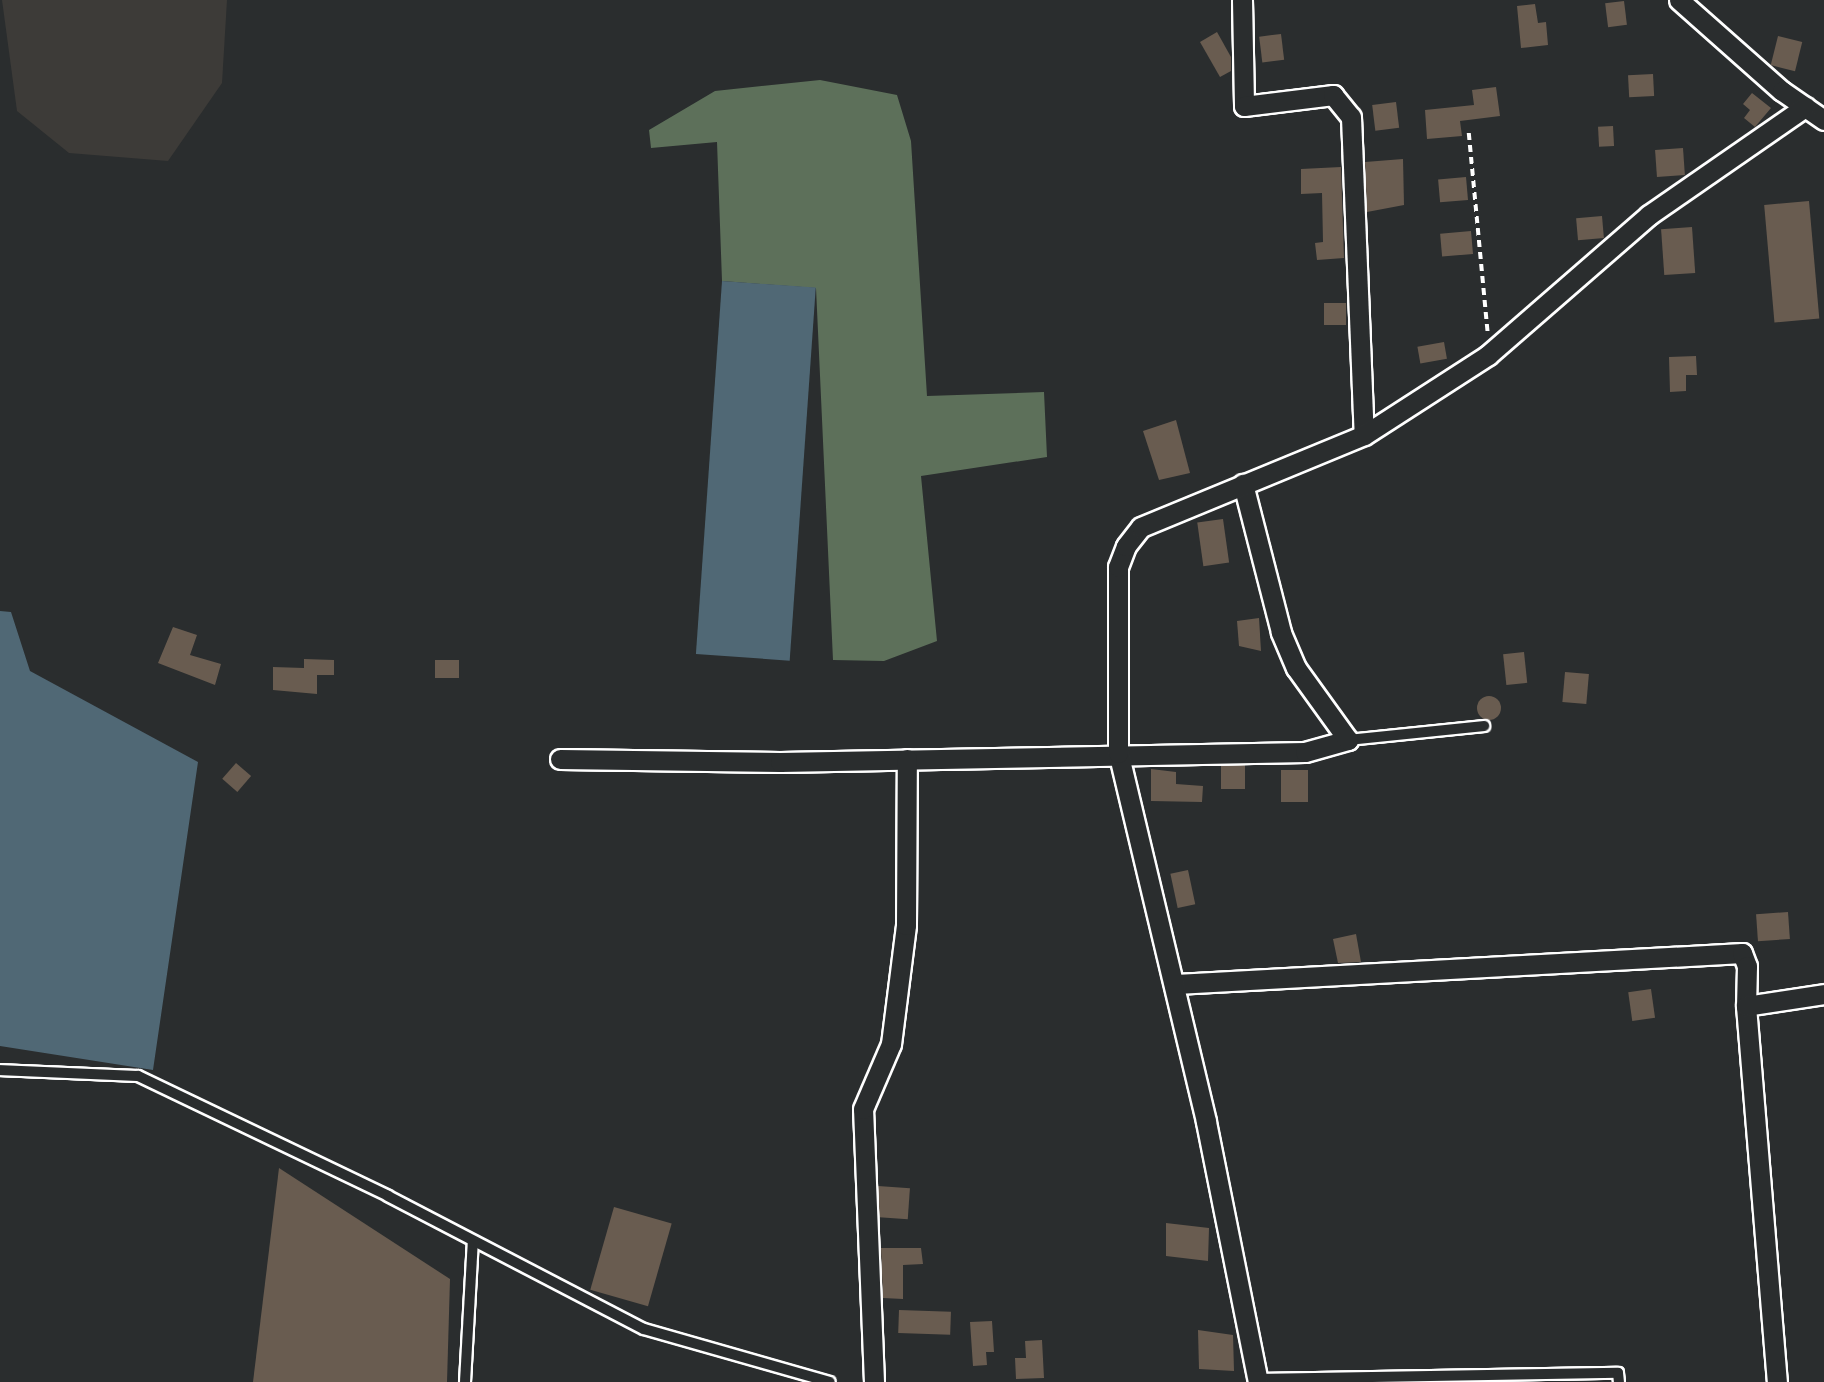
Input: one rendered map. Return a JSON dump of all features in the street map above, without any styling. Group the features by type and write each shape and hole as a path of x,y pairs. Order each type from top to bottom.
{"street":[{"path":"1242,0 1244,106 1333,95 1351,117 1364,435"},
{"path":"1679,0 1824,120"},
{"path":"1257,1380 1176,984 1118,753 1118,567 1126,546 1141,527 1364,435 1497,347 1648,215 1805,107"},
{"path":"561,759 908,760 1118,753 1305,752 1348,740 1296,668 1281,632 1243,484"},
{"path":"874,1382 863,1109 891,1044 906,925 908,760"},
{"path":"1176,984 1473,971 1730,951 1742,953 1747,966 1746,1006 1777,1382"},
{"path":"1746,1006 1824,994"}],"lane":[{"path":"1348,740 1484,726"},
{"path":"0,1070 138,1076 473,1241 644,1329 831,1382"},
{"path":"465,1382 473,1241"},
{"path":"1257,1380 1618,1373 1619,1382"}],"path":[{"path":"1469,133 1484,330 1497,347"}],"shaded area":[{"path":"2,0 227,0 222,83 168,161 69,153 17,111"}],"green space":[{"path":"820,80 897,95 911,141 927,396 1044,392 1047,457 921,476 937,641 884,661 833,660 816,288 722,281 717,142 651,148 649,130 715,91"}],"water":[{"path":"722,281 816,288 790,661 696,654"},
{"path":"0,611 11,612 30,671 198,762 153,1070 0,1046"}],"building":[{"path":"1624,1 1627,25 1608,27 1605,3"},
{"path":"1535,4 1538,23 1546,22 1548,45 1521,48 1517,6"},
{"path":"1217,32 1231,57 1231,71 1220,77 1200,42"},
{"path":"1281,34 1284,60 1262,62 1259,37"},
{"path":"1778,36 1802,42 1795,71 1771,65"},
{"path":"1653,74 1654,96 1629,97 1628,75"},
{"path":"1496,87 1500,116 1460,121 1462,136 1427,139 1425,110 1474,105 1472,90"},
{"path":"1752,93 1771,108 1755,127 1744,118 1750,110 1743,104"},
{"path":"1396,102 1399,128 1375,131 1372,105"},
{"path":"1613,126 1614,146 1599,147 1598,127"},
{"path":"1683,148 1685,175 1657,177 1655,150"},
{"path":"1403,159 1404,205 1367,212 1365,162"},
{"path":"1341,167 1344,258 1317,260 1315,243 1323,242 1322,193 1301,194 1301,169"},
{"path":"1466,177 1468,200 1440,202 1438,179"},
{"path":"1809,201 1819,319 1774,322 1764,205"},
{"path":"1602,216 1604,238 1578,240 1576,218"},
{"path":"1692,227 1695,273 1664,275 1661,229"},
{"path":"1471,231 1473,254 1442,257 1440,234"},
{"path":"1324,303 1346,303 1346,325 1324,325"},
{"path":"1444,342 1447,359 1420,363 1417,347"},
{"path":"1696,356 1697,375 1686,375 1686,391 1670,392 1669,357"},
{"path":"1176,420 1190,473 1159,480 1143,431"},
{"path":"1223,519 1229,563 1203,566 1197,523"},
{"path":"1259,618 1261,651 1239,646 1237,621"},
{"path":"173,627 197,635 190,655 221,664 215,685 158,663"},
{"path":"1524,652 1527,683 1506,685 1503,654"},
{"path":"304,659 334,660 334,675 317,675 317,694 273,690 273,667 304,668"},
{"path":"435,660 459,660 459,678 435,678"},
{"path":"1565,672 1589,674 1586,704 1562,702"},
{"path":"1489,696 1500,703 1501,708 1494,719 1489,720 1478,713 1477,708 1484,697"},
{"path":"236,763 251,776 237,792 222,779"},
{"path":"1221,765 1245,765 1245,789 1221,789"},
{"path":"1151,769 1176,772 1176,784 1203,786 1202,802 1151,801"},
{"path":"1281,770 1308,770 1308,802 1281,802"},
{"path":"1188,870 1195,904 1178,908 1170,874"},
{"path":"1788,912 1790,939 1758,941 1756,914"},
{"path":"1356,934 1361,962 1338,963 1333,939"},
{"path":"1651,989 1655,1018 1632,1021 1628,992"},
{"path":"279,1168 450,1279 447,1382 253,1382"},
{"path":"878,1186 910,1188 908,1219 876,1217"},
{"path":"614,1207 672,1224 648,1306 590,1290"},
{"path":"1166,1223 1209,1228 1208,1261 1166,1256"},
{"path":"881,1248 921,1248 923,1264 903,1265 903,1299 883,1298"},
{"path":"899,1310 951,1312 950,1335 898,1333"},
{"path":"992,1321 994,1352 986,1352 987,1365 973,1366 970,1322"},
{"path":"1198,1330 1233,1335 1234,1371 1199,1369"},
{"path":"1042,1340 1044,1378 1016,1379 1015,1358 1026,1358 1025,1341"}]}
